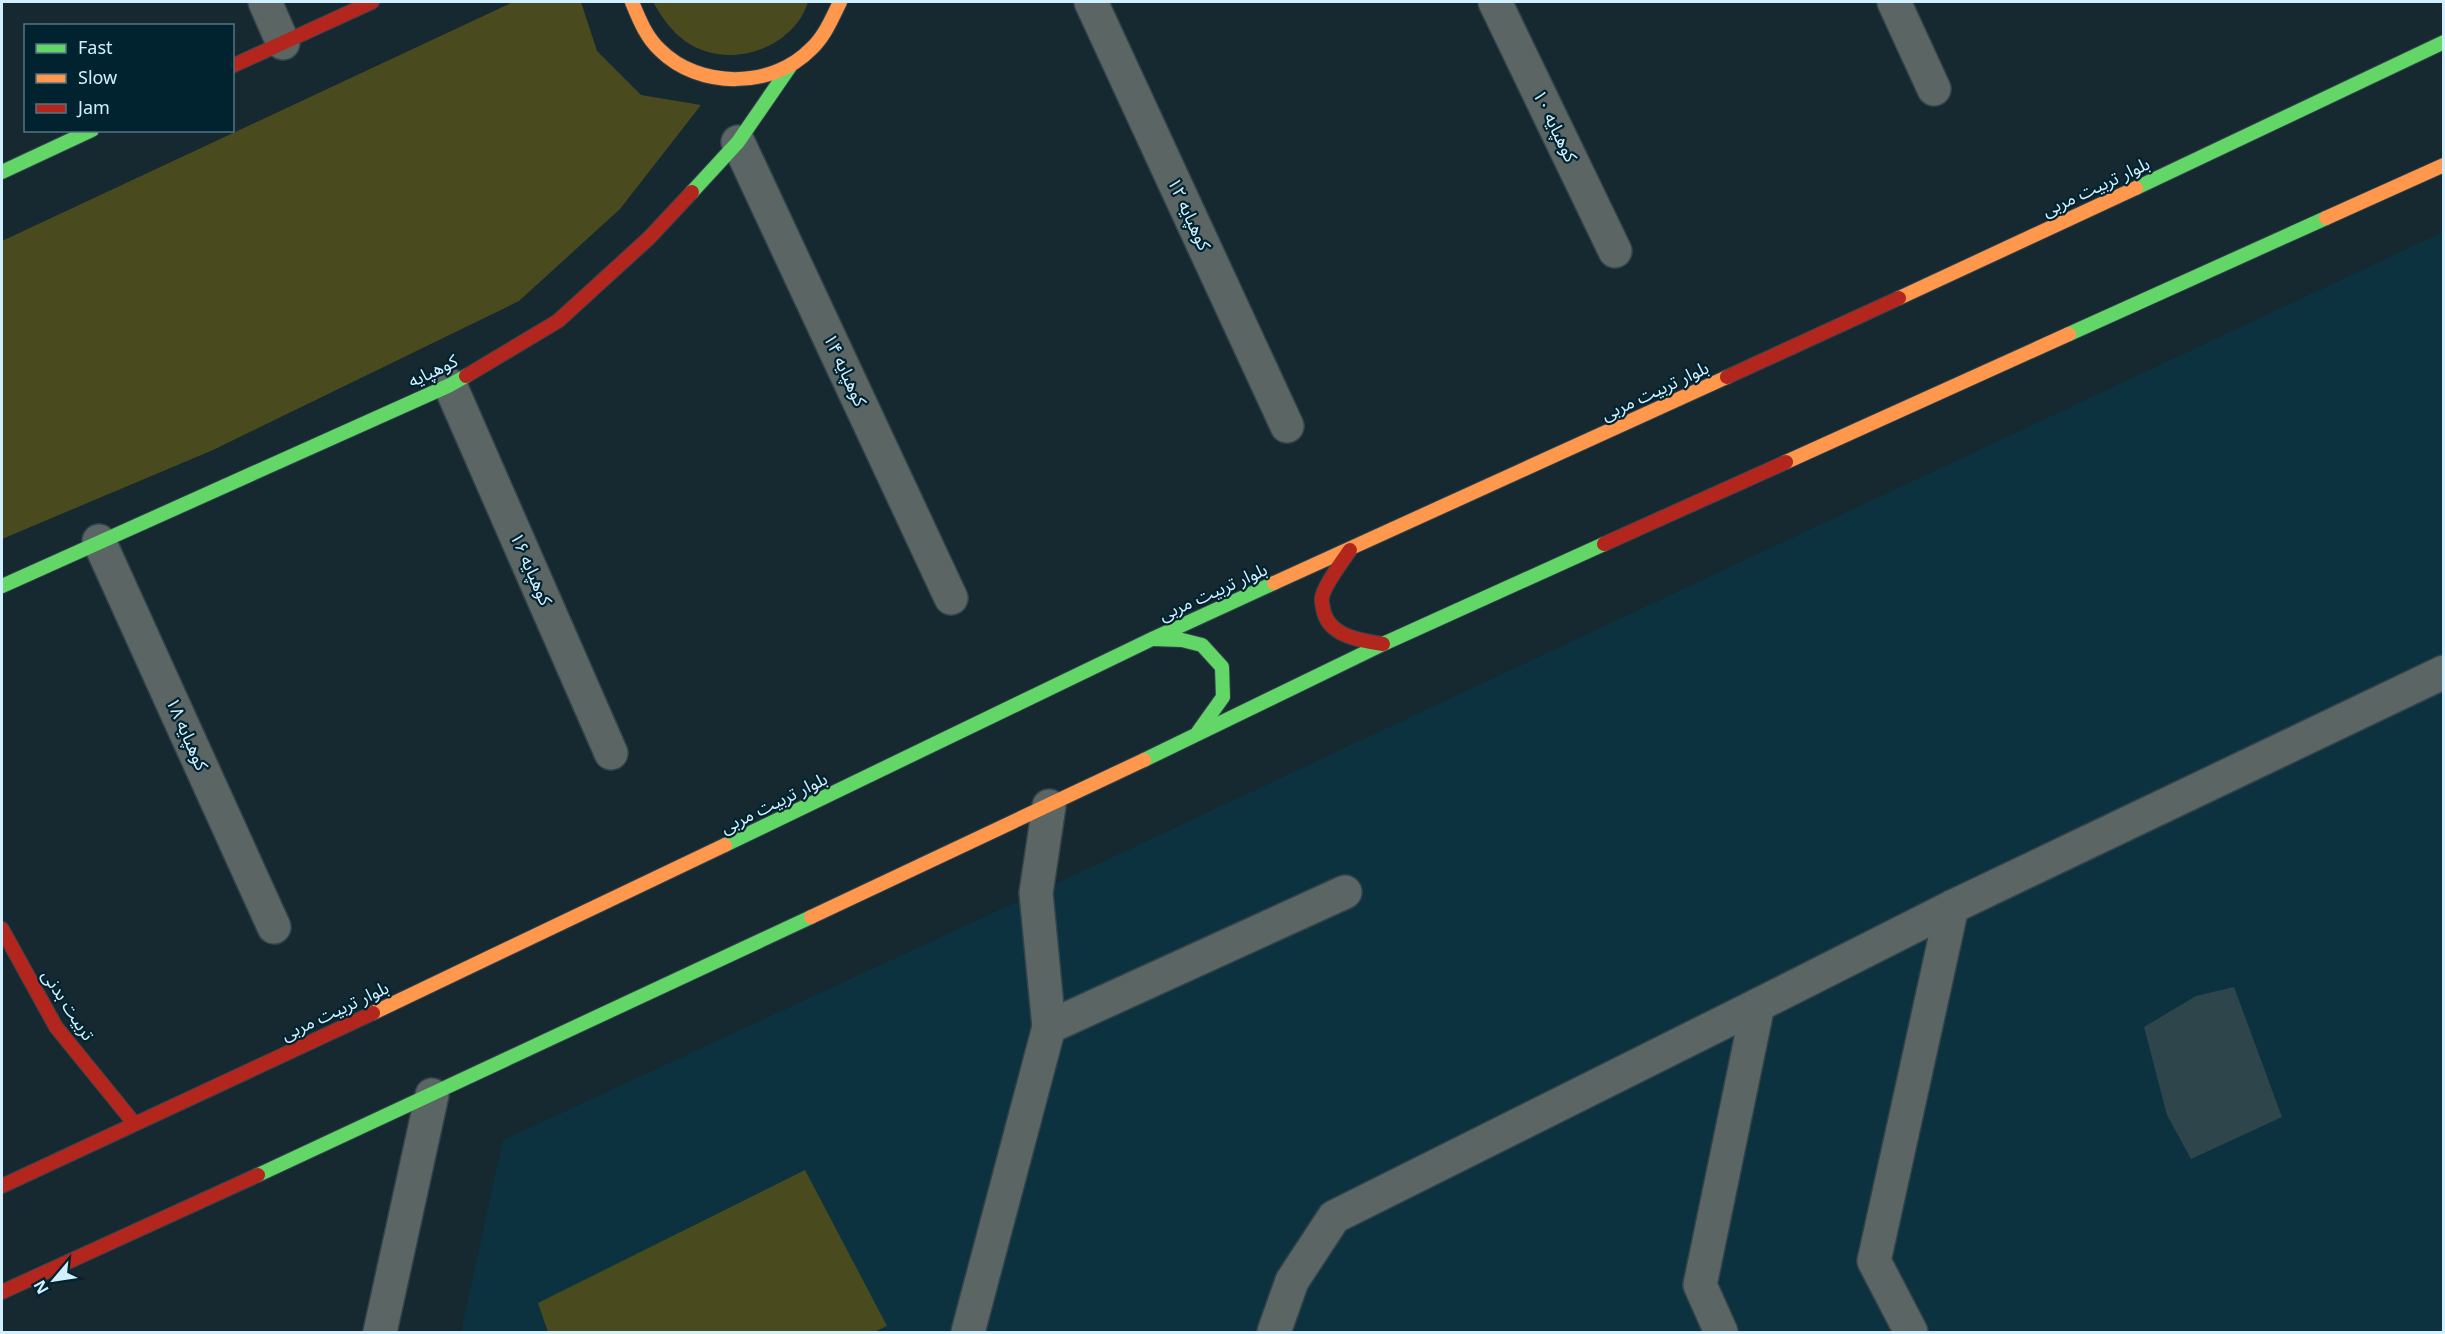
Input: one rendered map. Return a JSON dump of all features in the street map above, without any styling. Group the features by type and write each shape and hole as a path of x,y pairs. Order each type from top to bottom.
{"main road":[{"path":"234,65 372,2"},
{"path":"632,2 641,26 663,52 691,71 725,80 759,78 791,65 810,50 826,32 840,2"},
{"name":"بلوار تربیت مربی","path":"2,1186 537,936 1152,639 2009,248 2444,42"},
{"name":"کوهپایه","path":"2,586 450,384 558,321 649,238 738,142 791,65"},
{"path":"2,172 88,132"},
{"path":"2,1292 432,1095 1049,806 1383,644 2444,165"},
{"path":"1350,550 1322,595 1325,615 1339,633 1359,641 1383,644"},
{"path":"1152,639 1182,640 1202,645 1222,667 1223,697 1213,714 1195,735"},
{"name":"تربیت بدنی","path":"2,929 56,1028 134,1124"}],"street":[{"path":"265,2 283,43"},
{"name":"کوهپایه ۱۲","path":"1091,2 1287,426"},
{"name":"کوهپایه ۱۰","path":"1495,2 1615,251"},
{"path":"1894,2 1934,89"},
{"name":"کوهپایه ۱۴","path":"738,142 951,598"},
{"name":"کوهپایه ۱۶","path":"450,384 611,753"},
{"name":"کوهپایه ۱۸","path":"99,541 274,927"},
{"path":"1274,1332 1292,1281 1334,1217 1952,907 2444,672"},
{"path":"968,1332 1049,1027 1036,893 1049,806"},
{"path":"1049,1027 1345,892"},
{"path":"1911,1332 1874,1262 1952,907"},
{"path":"1721,1332 1700,1286 1758,1005"},
{"path":"380,1332 432,1095"}],"shaded area":[{"path":"2443,232 2443,1332 461,1332 503,1140 1036,893"}],"green space":[{"path":"513,2 581,2 597,51 641,95 701,105 620,209 519,301 213,450 2,539 2,241"},
{"path":"653,2 808,2 800,19 788,33 773,43 756,51 719,54 701,50 685,41 671,28"},
{"path":"805,1170 887,1326 874,1332 548,1332 538,1303"}],"building":[{"path":"2234,987 2282,1117 2191,1159 2167,1115 2144,1027 2196,996"}],"traffic: fast":[{"path":"2136,188 2444,42"},
{"path":"692,192 738,142 791,65"},
{"path":"2,172 88,132"},
{"path":"2069,334 2326,218"},
{"path":"2,586 466,376"},
{"path":"1144,760 1383,644 1604,544"},
{"path":"725,845 1152,639 1274,583"},
{"path":"1153,639 1182,640 1202,645 1222,667 1223,697 1198,732"},
{"path":"258,1175 811,917"}],"traffic: slow":[{"path":"632,2 643,28 660,50 676,63 695,72 736,79 776,72 795,62 820,38 840,2"},
{"path":"2326,218 2444,165"},
{"path":"1899,298 2136,188"},
{"path":"1786,462 2069,334"},
{"path":"1274,583 1727,377"},
{"path":"811,917 1144,760"},
{"path":"373,1013 725,845"}],"traffic: jam":[{"path":"234,65 372,2"},
{"path":"466,376 558,321 649,238 692,192"},
{"path":"1727,377 1899,298"},
{"path":"1604,544 1786,462"},
{"path":"1350,550 1322,596 1326,617 1331,625 1346,635 1383,644"},
{"path":"2,929 56,1027 134,1123"},
{"path":"2,1186 373,1013"},
{"path":"2,1292 258,1175"}]}
